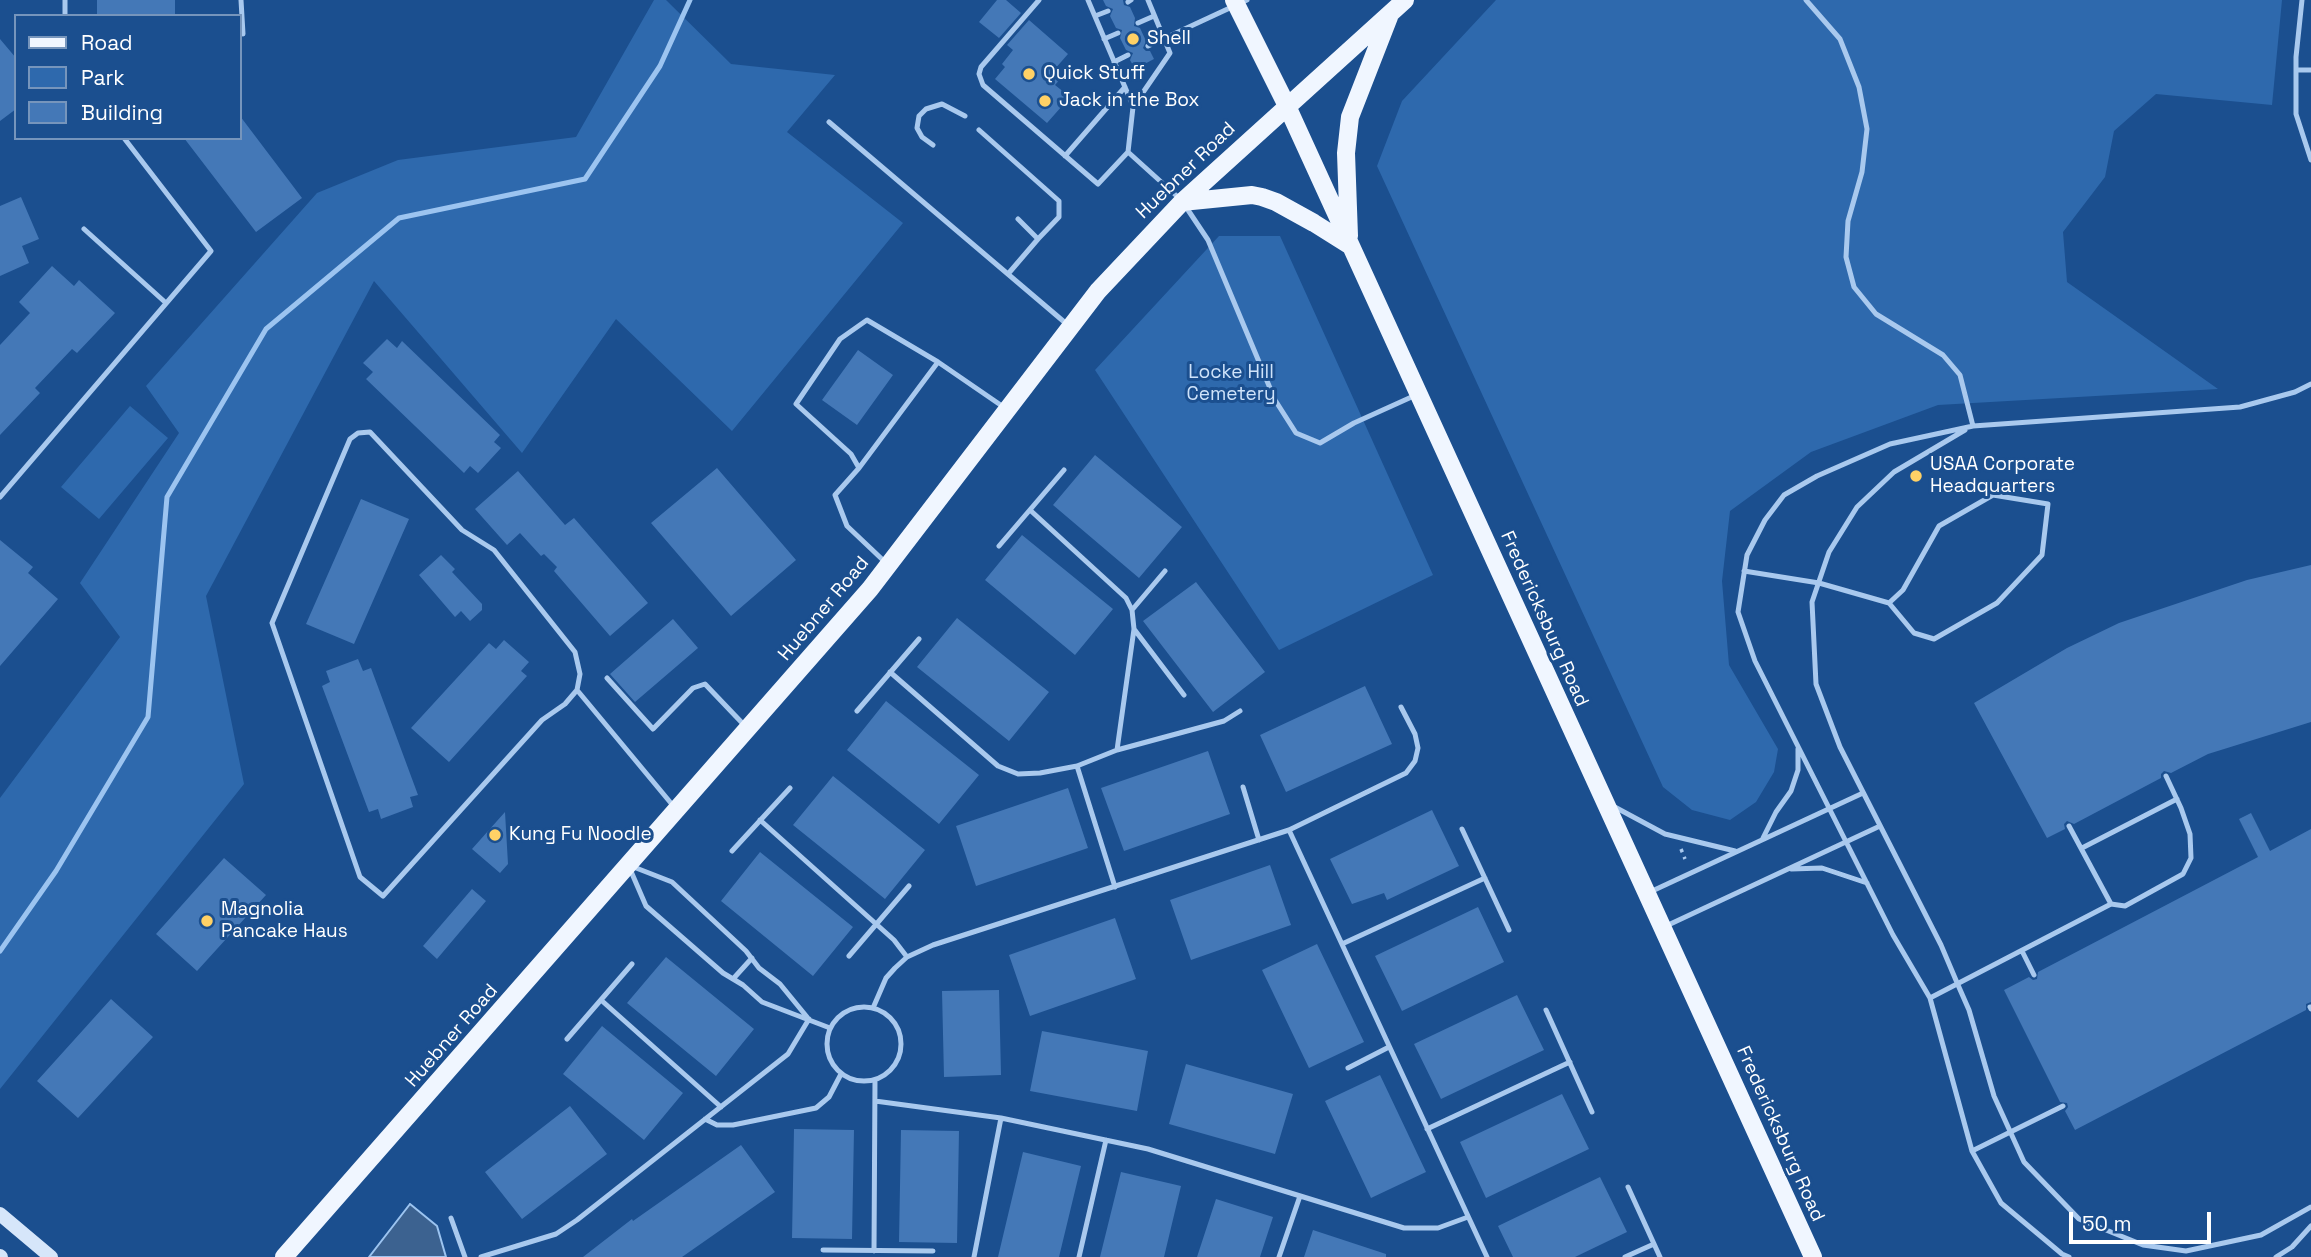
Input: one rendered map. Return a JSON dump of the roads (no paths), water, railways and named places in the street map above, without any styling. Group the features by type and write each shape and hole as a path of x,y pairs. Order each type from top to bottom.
{"main road":[{"name":"Huebner Road","path":"284,1257 629,866 888,566 1098,291 1182,202 1389,10 1405,0"},
{"name":"Fredericksburg Road","path":"1239,2 1813,1257"},
{"path":"1349,245 1346,153 1350,117 1389,10"},
{"path":"1182,202 1239,196 1262,197 1276,202 1349,245"},
{"path":"0,1214 51,1257"}],"lane":[{"path":"1039,0 981,67 979,74 983,85 1098,184 1128,152 1133,107 1170,53 1148,0"},
{"path":"1088,0 1133,107"},
{"path":"1806,0 1840,39 1859,87 1867,129 1862,172 1849,221 1846,257 1854,286 1876,314 1943,355 1960,375 1973,426"},
{"path":"2302,0 2296,114 2311,160"},
{"path":"1148,46 1239,2"},
{"path":"1094,16 1108,11"},
{"path":"1138,23 1154,16"},
{"path":"242,17 243,34"},
{"path":"1104,39 1118,33"},
{"path":"1114,62 1128,55"},
{"path":"2297,70 2311,70"},
{"path":"1065,156 1125,87"},
{"path":"933,145 922,137 917,128 919,116 926,109 942,104 965,116"},
{"path":"829,122 1070,328"},
{"path":"979,130 1059,201 1059,217 1008,274"},
{"path":"0,497 211,251 126,140"},
{"path":"1128,152 1182,202 1208,240 1275,400 1296,433 1320,443 1354,423 1418,394"},
{"path":"1018,219 1038,239"},
{"path":"84,229 166,303"},
{"path":"859,468 851,454 796,404 840,339 867,320 938,362 1007,410"},
{"path":"888,566 847,526 835,495 859,468 938,362"},
{"path":"2069,1257 2001,1203 1972,1151 1930,998 1893,935 1755,662 1738,612 1747,555 1765,520 1784,495 1817,476 1890,444 1973,426 2239,407 2295,392 2311,384"},
{"path":"1973,426 1894,472 1857,507 1829,551 1812,602 1816,684 1840,747 1941,945 1969,1010 1994,1096 2024,1162 2079,1219 2143,1245 2186,1251 2261,1235 2311,1207"},
{"path":"370,432 463,530 494,550 575,652 580,674 577,690 565,704 542,720 383,896 360,877 272,623 350,439 358,433 370,432"},
{"path":"999,547 1064,470"},
{"path":"0,481 8,488"},
{"path":"1744,571 1819,583 1889,604 1914,633 1934,639 1997,603 2042,555 2048,504 1993,495 1939,526 1903,590 1889,604"},
{"path":"1030,510 1126,598 1132,610 1135,629 1123,724 1117,750"},
{"path":"1132,610 1165,571"},
{"path":"1135,629 1184,695"},
{"path":"856,711 919,639"},
{"path":"890,672 998,766 1018,774 1077,766 1117,750 1224,721 1240,711"},
{"path":"607,678 653,729 693,688 705,684 748,729"},
{"path":"577,690 677,810"},
{"path":"873,1008 886,978 907,957 933,946 1289,830 1406,773 1415,761 1418,748 1415,734 1401,708"},
{"path":"1763,838 1776,812 1791,791 1798,770 1798,746"},
{"path":"1077,766 1115,887"},
{"path":"1930,998 2111,904 2124,906 2183,874 2191,858 2190,834 2166,776"},
{"path":"1243,787 1259,840"},
{"path":"732,851 790,788"},
{"path":"1647,894 1863,793"},
{"path":"2081,848 2176,799"},
{"path":"1605,802 1665,834 1735,851"},
{"path":"760,820 877,924 907,957"},
{"path":"1663,928 1880,826"},
{"path":"2069,826 2111,904"},
{"path":"1462,829 1509,930"},
{"path":"1289,830 1487,1257"},
{"path":"629,866 672,882 752,958 759,968 780,984 809,1019"},
{"path":"629,866 646,906 733,979 762,1002 830,1028"},
{"path":"1788,869 1822,869 1867,884"},
{"path":"1342,944 1485,878"},
{"path":"849,956 909,886"},
{"path":"2022,951 2034,975"},
{"path":"733,979 752,958"},
{"path":"567,1039 632,964"},
{"path":"601,1000 721,1107"},
{"path":"852,1008 873,1008 882,1012 897,1026 901,1046 895,1065 889,1073 875,1080 860,1082 841,1074 834,1067 826,1048 830,1028 835,1020 852,1008"},
{"path":"1546,1010 1592,1112"},
{"path":"481,1257 556,1234 577,1220 788,1054 809,1019"},
{"path":"1348,1068 1389,1047"},
{"path":"1427,1129 1570,1062"},
{"path":"705,1119 717,1125 733,1125 816,1108 829,1097 841,1074"},
{"path":"874,1251 875,1080"},
{"path":"875,1101 1001,1118 1148,1149 1404,1228 1438,1228 1468,1217"},
{"path":"1972,1151 2063,1107"},
{"path":"974,1257 1001,1118"},
{"path":"1079,1257 1106,1140"},
{"path":"1628,1187 1660,1257"},
{"path":"1279,1257 1300,1196"},
{"path":"451,1218 465,1257"},
{"path":"2276,1257 2292,1247 2311,1226"},
{"path":"1625,1257 1654,1244"},
{"path":"823,1250 933,1251"}],"waterway":[{"path":"0,951 56,871 148,717 167,497 266,329 399,218 585,179 660,66 690,0"}],"place":[{"name":"Shell","path":"1133,39"},
{"name":"Quick Stuff","path":"1029,74"},
{"name":"Jack in the Box","path":"1045,101"},
{"name":"USAA Corporate Headquarters","path":"1916,476"},
{"name":"Kung Fu Noodle","path":"495,835"},
{"name":"Magnolia Pancake Haus","path":"207,921"}],"park label":[{"name":"Locke Hill Cemetery","path":"1231,384"}]}
